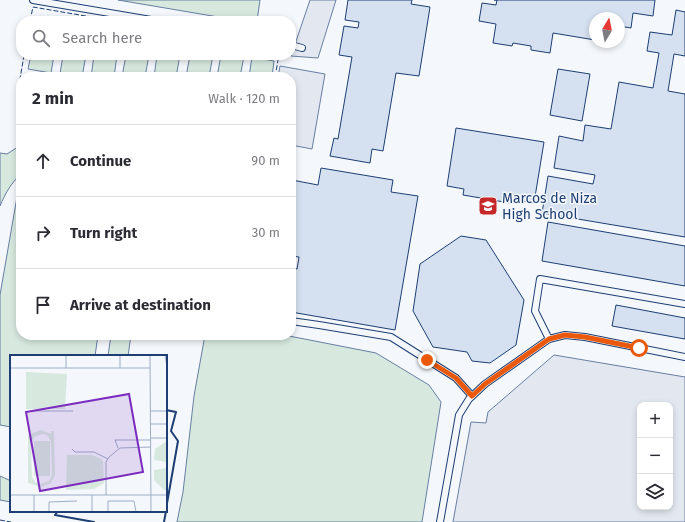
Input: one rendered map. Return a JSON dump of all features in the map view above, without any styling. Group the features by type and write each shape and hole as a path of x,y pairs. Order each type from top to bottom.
{"lane":[{"path":"33,0 127,16"},
{"path":"296,46 302,48"},
{"path":"549,339 535,311 540,279 685,304"},
{"path":"296,322 391,337 456,378 472,396"},
{"path":"440,522 459,415 469,399 485,384 549,339 565,335 585,337 685,357"}],"shaded area":[{"path":"118,0 260,0 258,16 212,16"},
{"path":"310,0 336,0 318,58 296,56 296,41"},
{"path":"30,60 53,60 51,72 28,69"},
{"path":"62,60 85,60 83,72 60,72"},
{"path":"93,60 116,60 115,72 92,72"},
{"path":"125,60 148,60 146,72 123,72"},
{"path":"156,60 179,60 177,72 155,72"},
{"path":"189,60 212,60 210,72 187,72"},
{"path":"220,60 243,60 241,72 218,72"},
{"path":"252,60 274,61 273,72 250,72"},
{"path":"280,66 325,74 312,149 296,146 296,72 279,72"},
{"path":"16,148 16,179 0,206 0,153 7,154"},
{"path":"16,203 16,340 97,340 95,355 10,355 10,427 0,425 0,295"},
{"path":"296,337 376,353 429,385 441,402 422,522 177,522 183,492 194,396 204,340 296,340"},
{"path":"110,340 130,340 128,355 108,355"},
{"path":"554,355 685,377 685,522 453,522 471,422 486,423 488,412"},
{"path":"0,476 10,481 10,502 0,500"}],"building":[{"path":"348,0 412,0 411,4 430,7 419,76 396,73 383,151 372,149 370,163 330,156 334,138 338,139 352,57 339,55 344,26 358,28 359,22 345,20"},
{"path":"497,0 655,0 653,16 633,13 631,28 625,27 625,12 589,12 589,39 553,33 550,53 531,50 531,46 513,43 512,46 493,43 496,24 479,21 482,3 496,5"},
{"path":"676,10 685,12 685,56 674,54 668,91 685,94 685,237 542,213 548,176 593,184 595,175 554,168 559,136 583,141 585,125 611,129 619,82 653,88 659,53 647,51 650,32 672,35"},
{"path":"558,69 590,74 582,121 550,115"},
{"path":"456,128 544,142 534,203 511,199 510,203 463,195 464,189 447,186"},
{"path":"321,168 393,180 391,192 418,196 395,330 296,313 296,269 299,257 296,257 296,181 318,185"},
{"path":"548,222 685,246 685,286 542,261"},
{"path":"461,236 486,240 524,300 516,345 490,363 472,361 467,352 433,347 413,311 420,264"},
{"path":"616,305 685,318 685,339 612,326"}],"fence":[{"path":"31,16 33,7 86,16"},
{"path":"21,72 23,60"},
{"path":"276,72 278,60"},
{"path":"0,520 11,522"}],"wall":[{"path":"167,410 176,412 171,431 178,441 167,503"},
{"path":"57,512 55,515 94,522"},
{"path":"164,522 166,512"}],"place":[{"name":"Marcos de Niza High School","path":"488,206"}],"route":[{"path":"427,360 456,378 472,396 485,384 549,339 565,335 585,337 639,348"}]}
